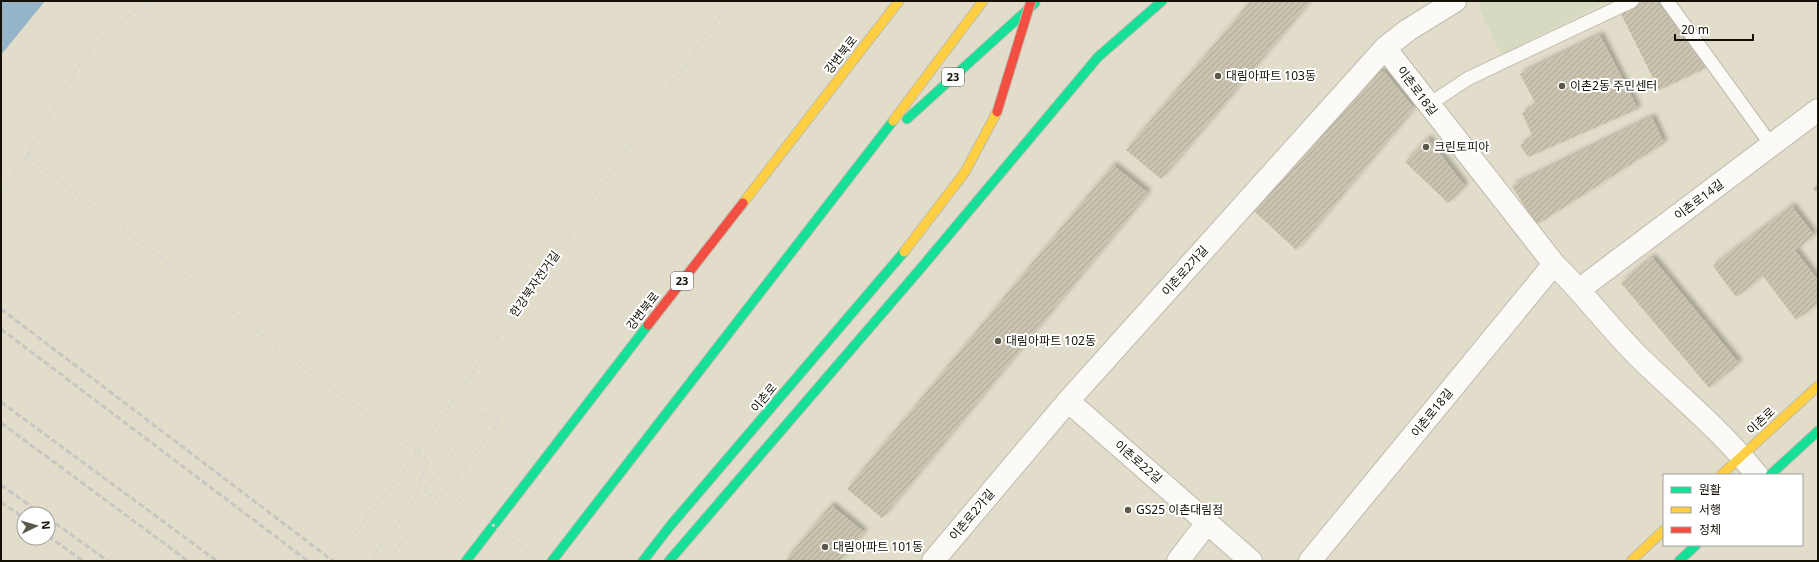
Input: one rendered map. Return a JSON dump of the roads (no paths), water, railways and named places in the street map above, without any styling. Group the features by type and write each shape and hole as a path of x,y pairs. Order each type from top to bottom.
{"main road":[{"name":"강변북로","path":"466,561 899,1"},
{"name":"23","path":"552,561 869,154 983,1"},
{"name":"이촌로","path":"643,561 670,526 904,252 965,172 997,112 1030,1"},
{"name":"23","path":"869,154 1037,1"},
{"path":"669,561 921,268 1098,57 1162,1"},
{"name":"이촌로","path":"1722,474 1818,386"},
{"path":"1771,474 1818,431"},
{"path":"1631,561 1663,531"},
{"path":"1679,561 1695,546"}],"street":[{"name":"이촌로2가길","path":"933,561 1068,401 1384,48 1408,30 1455,1"},
{"name":"이촌로18길","path":"1384,48 1554,264 1580,289 1639,357 1742,456 1756,474"},
{"name":"이촌로14길","path":"1580,289 1818,110"},
{"name":"이촌로18길","path":"1310,561 1554,264"},
{"name":"이촌로22길","path":"1068,401 1251,561"},
{"path":"1178,561 1207,523"}],"lane":[{"path":"1428,105 1469,78 1632,1"},
{"path":"1667,1 1772,146"}],"water":[{"path":"1,1 45,1 1,55"}],"railway":[{"path":"1,309 333,561"},
{"path":"1,329 308,561"},
{"path":"1,402 217,561"},
{"path":"1,423 188,561"},
{"path":"1,485 31,506"},
{"path":"1,502 16,512"},
{"path":"56,524 108,561"},
{"path":"56,542 83,561"}],"place":[{"name":"대림아파트 103동","path":"1218,76"},
{"name":"이촌2동 주민센터","path":"1562,86"},
{"name":"크린토피아","path":"1426,147"},
{"name":"대림아파트 102동","path":"998,341"},
{"name":"GS25 이촌대림점","path":"1128,510"},
{"name":"대림아파트 101동","path":"825,547"}]}
